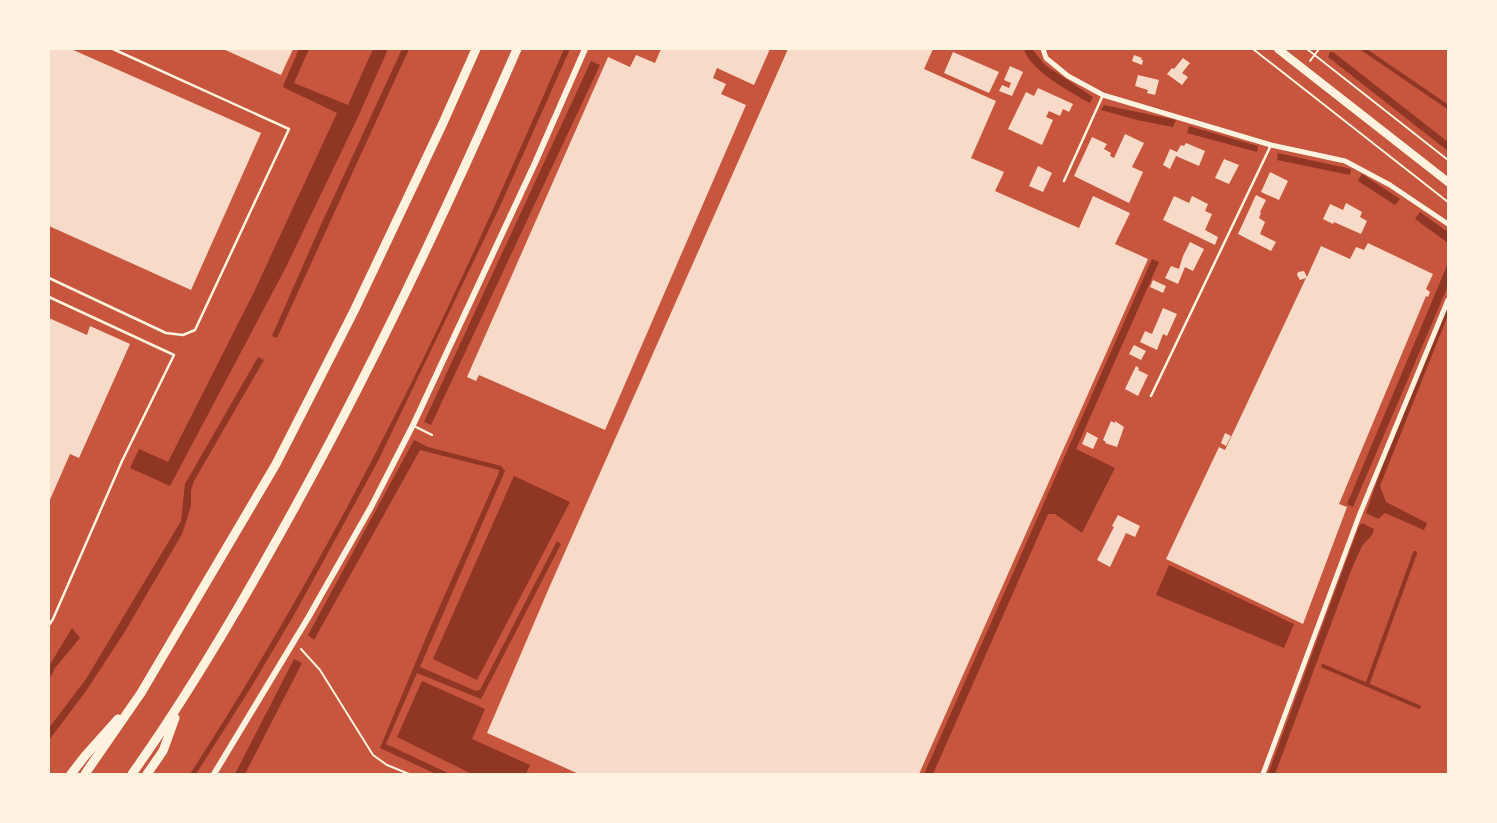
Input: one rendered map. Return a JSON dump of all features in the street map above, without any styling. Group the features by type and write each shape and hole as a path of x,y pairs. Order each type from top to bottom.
{"highway":[{"path":"85,774 141,693 276,464 354,311 476,49"},
{"path":"132,774 180,704 239,607 302,497 349,408 475,144 517,49"},
{"path":"71,774 141,693"},
{"path":"147,774 163,751 180,704"}],"main road":[{"path":"1278,49 1448,182"}],"street":[{"path":"214,774 294,642 371,507 412,426 535,163 585,49"},
{"path":"1043,49 1046,58 1068,76 1102,95 1271,145 1346,160 1390,185 1448,224"},
{"path":"1264,774 1359,516 1448,300"}],"lane":[{"path":"49,278 166,334 183,335 196,330 289,129 113,49"},
{"path":"1064,181 1102,95"},
{"path":"1151,396 1271,145"},
{"path":"49,297 174,355 122,461 49,625"},
{"path":"412,426 432,435"}],"path":[{"path":"1253,49 1448,202"},
{"path":"1307,49 1448,160"},
{"path":"1304,69 1318,49"},
{"path":"294,642 320,670 373,754 387,765 409,774"}],"shaded area":[{"path":"299,49 309,49 294,83 348,105 373,49 388,49 358,117 286,267 170,486 130,468 139,449 168,462 254,292 337,113 283,86"},
{"path":"402,49 409,49 277,338 272,336 319,229"},
{"path":"564,49 570,49 501,204 378,461 294,615 250,689 196,774 190,774 239,697 285,618 330,539 399,408 496,204"},
{"path":"1024,49 1032,49 1045,65 1093,97 1090,103 1042,73 1028,57"},
{"path":"1330,52 1333,52 1448,142 1448,151 1328,57"},
{"path":"591,61 600,65 431,425 424,422"},
{"path":"1104,105 1176,120 1173,127 1137,120 1101,110"},
{"path":"1189,126 1258,146 1257,152 1187,133"},
{"path":"1278,153 1351,169 1350,175 1277,160"},
{"path":"1362,174 1400,199 1395,205 1358,181"},
{"path":"1420,212 1448,232 1448,243 1415,219"},
{"path":"1152,259 1159,262 1076,449 1115,468 1082,533 1055,514 1048,514 933,774 924,774"},
{"path":"1448,263 1448,286 1353,507 1347,504"},
{"path":"1448,308 1448,315 1380,486 1386,502 1427,523 1424,530 1385,513 1378,519 1366,513 1382,467"},
{"path":"258,357 264,360 194,481 191,490 191,506 182,534 124,633 86,691 49,740 49,728 86,679 181,521 185,484"},
{"path":"414,440 428,447 501,466 505,471 420,667 476,691 480,690 557,541 561,544 481,699 417,673 386,744 450,774 436,774 380,748 499,470 420,450 314,640 308,635"},
{"path":"514,476 570,502 477,680 433,659"},
{"path":"1362,523 1374,529 1372,535 1362,546 1352,568 1275,774 1268,774 1359,526"},
{"path":"1169,565 1294,624 1284,648 1156,595"},
{"path":"72,628 80,638 55,668 49,680 49,666"},
{"path":"294,659 302,663 245,774 235,774"},
{"path":"422,681 485,709 472,739 530,765 526,774 472,774 397,737"}],"building":[{"path":"49,49 71,49 261,133 191,290 49,226"},
{"path":"223,49 293,49 281,75"},
{"path":"661,49 770,49 754,85 717,68 713,78 726,84 721,94 746,105 605,430 479,375 476,381 467,377 608,57 630,67 636,55 655,63"},
{"path":"788,49 933,49 924,69 996,101 971,158 1004,172 995,191 1079,228 1093,196 1130,213 1115,244 1148,259 919,774 579,774 487,733 549,588"},
{"path":"953,52 999,72 989,93 944,73"},
{"path":"1134,55 1142,58 1142,65 1132,61"},
{"path":"1183,58 1190,63 1182,73 1188,77 1182,85 1167,74"},
{"path":"1010,66 1023,72 1012,96 999,91 1002,85 1009,88 1011,83 1004,80"},
{"path":"1138,75 1159,80 1155,95 1147,93 1148,90 1135,86"},
{"path":"1038,88 1073,104 1069,112 1063,109 1060,116 1049,111 1046,117 1053,120 1042,145 1008,129 1026,92 1034,96"},
{"path":"1125,134 1144,143 1132,167 1143,172 1129,203 1074,176 1092,137 1107,144 1104,149 1111,153 1110,156 1114,158"},
{"path":"1186,143 1205,151 1199,166 1176,156 1170,169 1163,165 1170,149 1177,152 1181,145 1184,146"},
{"path":"1224,159 1239,165 1229,184 1215,178"},
{"path":"1038,166 1052,173 1043,192 1029,186"},
{"path":"1270,172 1288,181 1279,200 1261,192"},
{"path":"1256,195 1266,200 1260,212 1259,218 1265,222 1260,234 1276,242 1271,251 1238,234"},
{"path":"1174,196 1189,203 1192,196 1208,204 1205,211 1212,214 1205,230 1218,237 1215,245 1163,220"},
{"path":"1346,203 1362,212 1360,217 1367,221 1361,234 1323,219 1330,204 1343,210"},
{"path":"1190,242 1204,249 1193,271 1185,267 1178,284 1165,278 1171,266 1179,269"},
{"path":"1368,243 1433,274 1426,289 1430,292 1428,297 1426,296 1339,504 1347,507 1303,624 1166,559 1219,447 1225,450 1306,278 1300,280 1297,275 1298,272 1304,271 1307,277 1321,246 1350,259 1356,247 1364,250"},
{"path":"1153,280 1166,286 1163,293 1150,287"},
{"path":"1163,308 1177,314 1167,336 1163,334 1157,350 1140,342 1145,331 1152,334"},
{"path":"49,318 87,335 90,326 130,344 79,458 70,454 49,502"},
{"path":"1134,345 1146,351 1141,360 1129,354"},
{"path":"1136,366 1139,368 1138,370 1148,375 1138,396 1125,389"},
{"path":"1111,421 1115,423 1115,421 1124,427 1117,447 1105,443 1103,440"},
{"path":"1087,432 1098,438 1093,449 1082,444"},
{"path":"1225,433 1231,436 1226,446 1221,443"},
{"path":"1118,515 1140,526 1135,537 1126,533 1110,567 1097,560"}],"waterway":[{"path":"1363,49 1448,107"},
{"path":"1367,685 1415,553"},
{"path":"1323,666 1419,707"}]}
